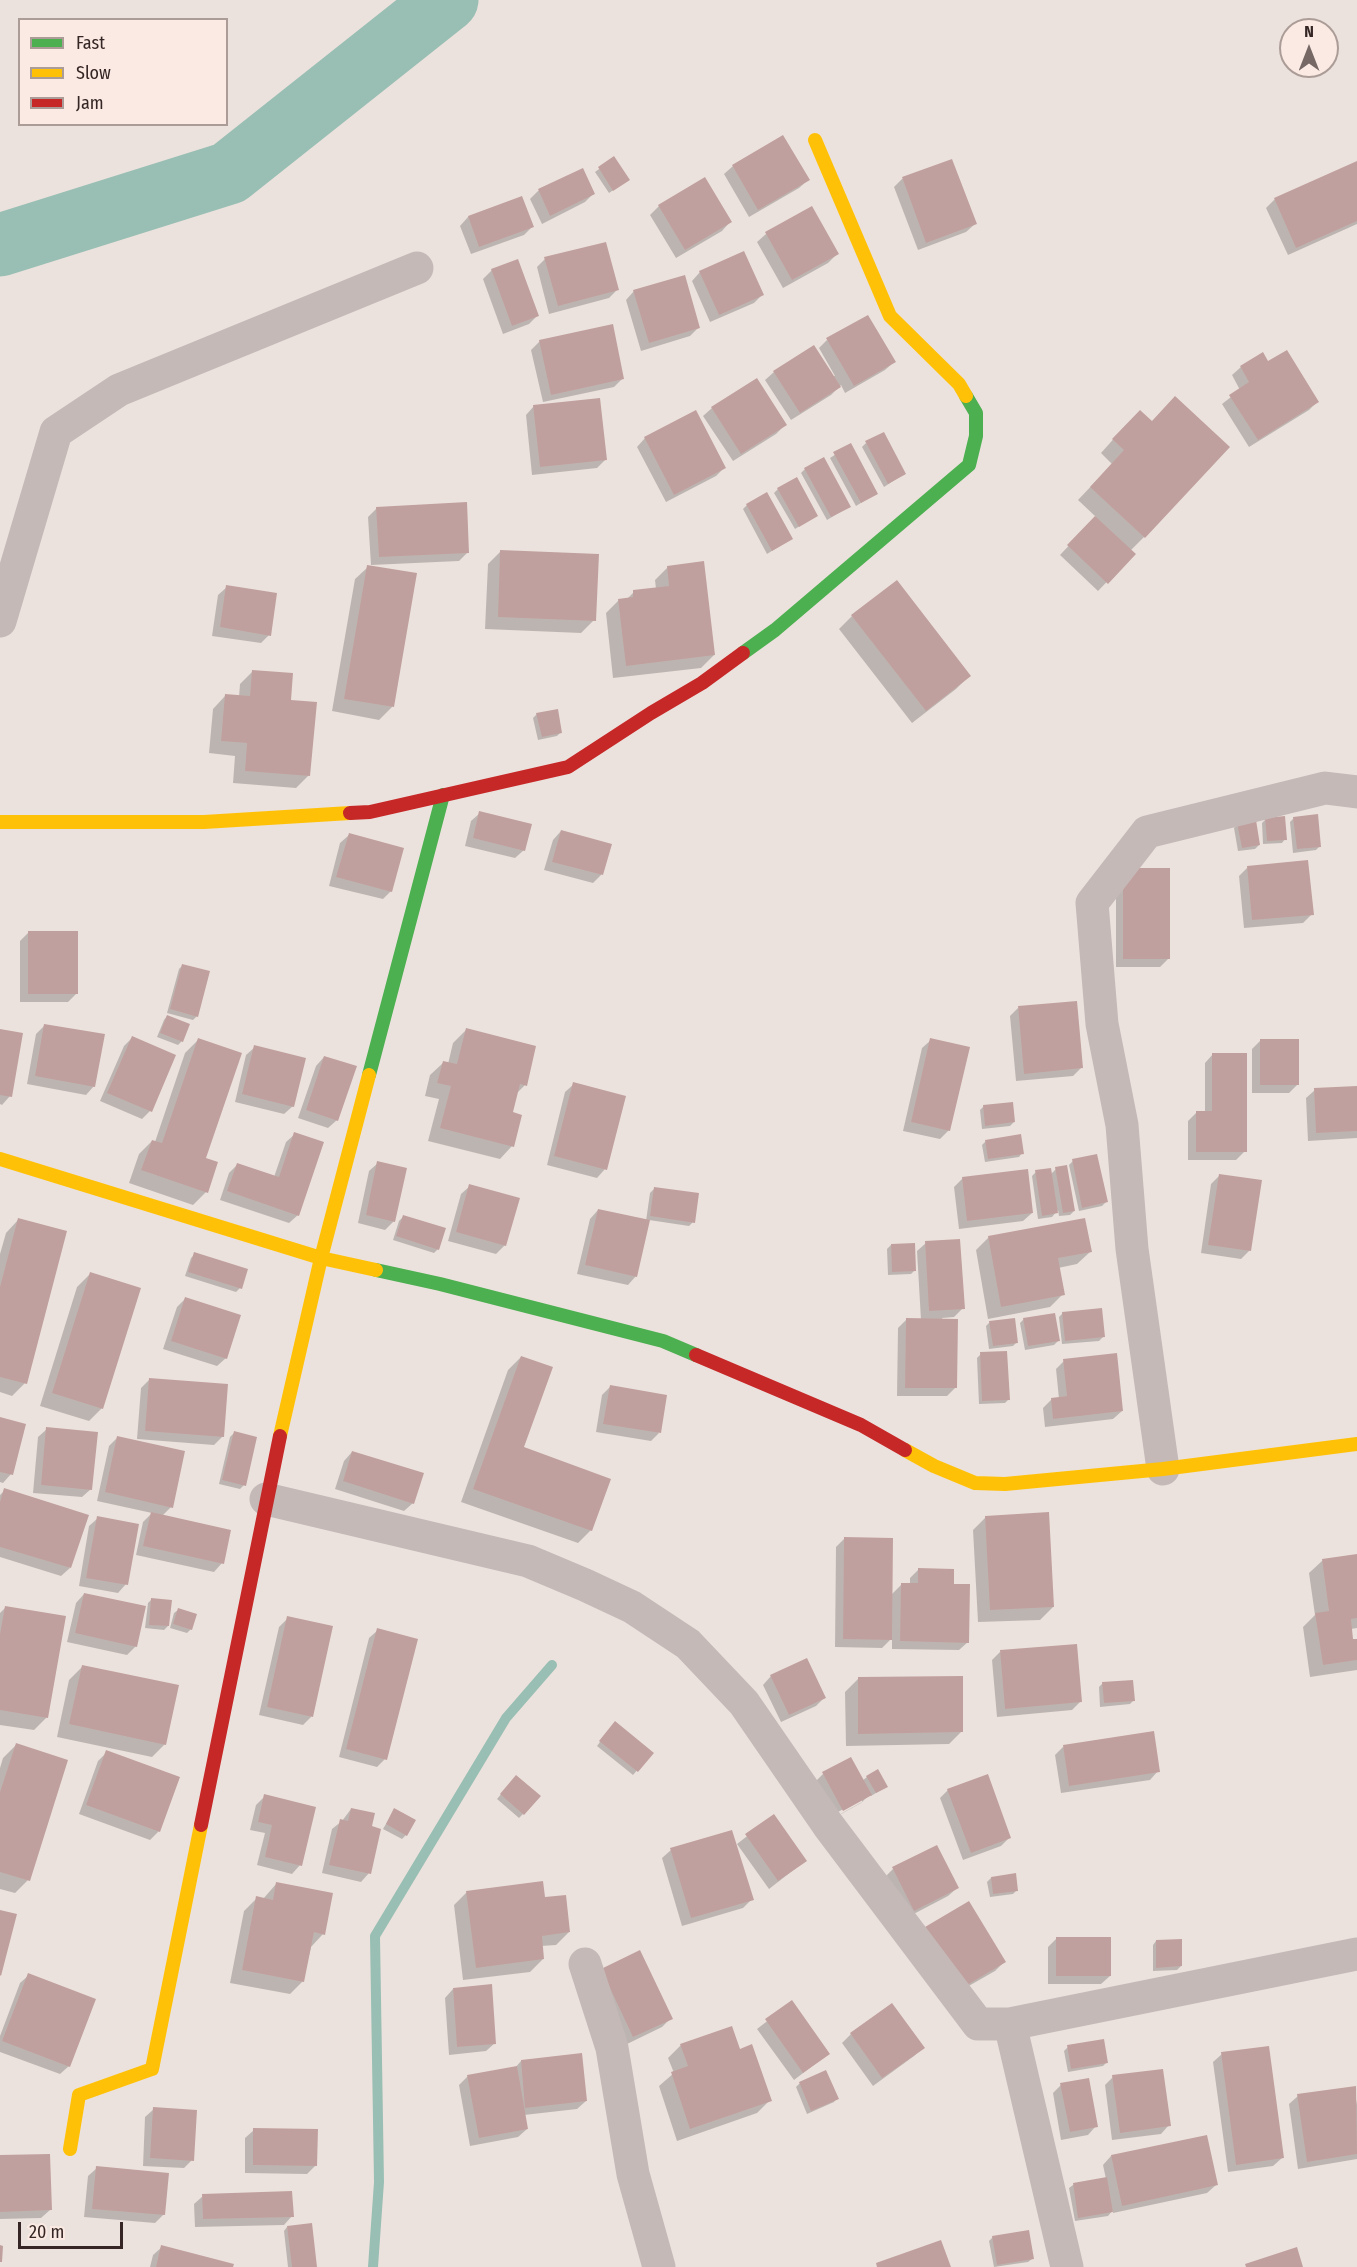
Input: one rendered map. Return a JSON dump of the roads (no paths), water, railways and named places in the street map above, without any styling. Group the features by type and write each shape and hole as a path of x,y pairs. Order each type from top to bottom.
{"street":[{"path":"0,822 204,822 370,812 568,767 702,683 775,630 969,465 976,436 976,413 959,384 890,316 815,140"},
{"path":"0,621 56,432 119,390 417,268"},
{"path":"1163,1469 1132,1249 1122,1125 1102,1024 1092,903 1147,832 1324,788 1357,792"},
{"path":"70,2149 79,2095 152,2069 266,1499 321,1258 443,795"},
{"path":"0,1159 321,1258 440,1284 663,1341 861,1425 934,1466 975,1483 1005,1484 1163,1469 1357,1444"},
{"path":"266,1499 528,1561 632,1607 688,1644 744,1703 828,1825 978,2024 1010,2024 1357,1954"},
{"path":"585,1964 612,2048 633,2174 659,2267"},
{"path":"1010,2024 1067,2267"}],"waterway":[{"path":"0,245 229,173 447,0"},
{"path":"373,2267 379,2182 375,1936 506,1718 552,1665"}]}
